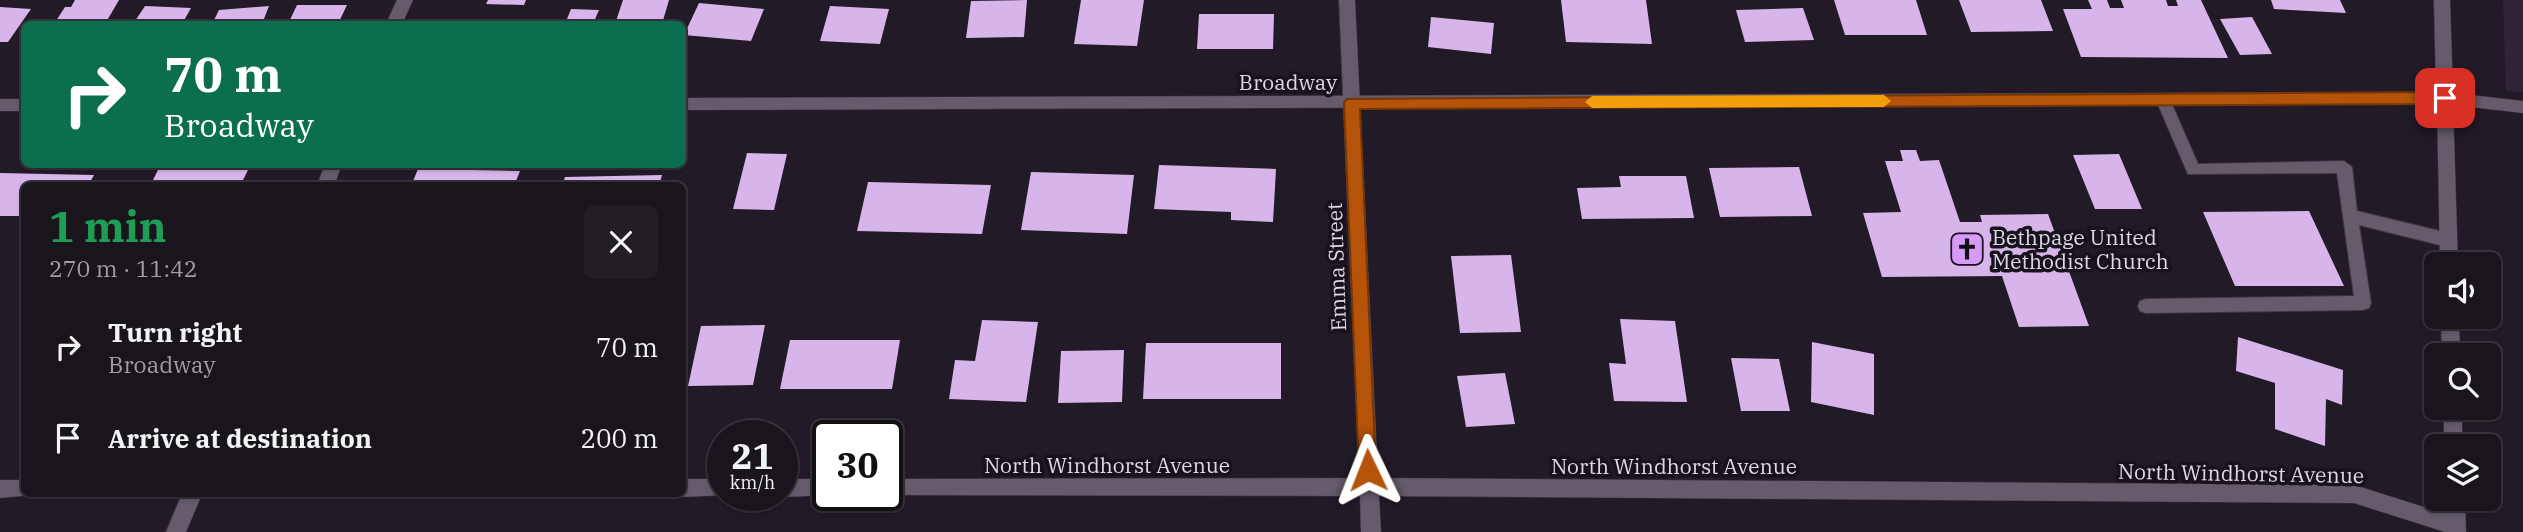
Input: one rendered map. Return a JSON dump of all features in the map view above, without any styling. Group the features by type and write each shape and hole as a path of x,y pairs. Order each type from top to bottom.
{"main road":[{"path":"395,21 405,0"},
{"name":"Emma Street","path":"1348,0 1371,532"},
{"path":"2442,0 2448,252"},
{"name":"Broadway","path":"686,104 2445,98 2523,107"},
{"path":"0,105 21,105"},
{"name":"North Windhorst Avenue","path":"903,488 1368,487 2354,494 2456,529"},
{"path":"686,488 707,488"},
{"path":"0,489 21,489"},
{"path":"176,532 191,497"},
{"path":"2455,511 2456,529"}],"lane":[{"path":"2147,306 2362,303 2344,167 2193,170 2163,100"},
{"path":"2350,216 2448,240"}],"shaded area":[{"path":"2503,0 2523,0 2523,92 2506,91"}],"building":[{"path":"75,0 119,0 107,21 56,21 65,7 71,7"},
{"path":"488,0 526,0 524,5 486,4"},
{"path":"623,0 669,0 663,21 616,21"},
{"path":"1027,0 1024,37 966,38 971,1"},
{"path":"1081,0 1144,0 1137,46 1074,44"},
{"path":"1561,0 1646,0 1652,44 1566,42"},
{"path":"1834,0 1916,0 1927,35 1845,35"},
{"path":"1959,0 2041,0 2053,31 1971,32"},
{"path":"2088,0 2107,0 2110,8 2124,8 2121,0 2166,0 2168,6 2178,6 2176,0 2201,0 2228,58 2081,57 2063,9 2092,9"},
{"path":"2271,0 2340,0 2346,13 2274,9"},
{"path":"699,3 764,9 751,41 686,35"},
{"path":"297,5 347,5 339,21 289,21"},
{"path":"145,6 191,8 184,21 135,21"},
{"path":"269,6 263,21 214,21 219,10"},
{"path":"830,6 889,9 880,44 820,41"},
{"path":"0,7 31,9 8,42 0,42"},
{"path":"1803,8 1814,40 1745,42 1736,10"},
{"path":"571,9 599,10 594,21 566,21"},
{"path":"1199,14 1274,14 1273,49 1197,49"},
{"path":"1431,17 1494,23 1491,54 1428,47"},
{"path":"2252,17 2272,54 2240,55 2220,19"},
{"name":"Bethpage United Methodist Church","path":"1900,150 1916,150 1920,161 1939,160 1960,222 1982,222 1980,215 2048,214 2089,326 2019,327 2002,276 1882,277 1863,213 1901,212 1885,161 1903,161"},
{"path":"747,153 787,154 774,210 733,209"},
{"path":"2119,154 2142,209 2095,209 2073,155"},
{"path":"1159,165 1276,169 1273,222 1231,220 1231,212 1154,209"},
{"path":"1799,167 1812,216 1720,217 1709,168"},
{"path":"159,168 248,170 242,182 152,182"},
{"path":"418,169 520,171 516,182 413,182"},
{"path":"1031,172 1134,175 1127,234 1021,230"},
{"path":"0,173 94,175 90,182 21,182 21,216 0,216"},
{"path":"662,175 660,182 563,182 565,177"},
{"path":"1619,176 1686,176 1694,218 1582,219 1577,188 1621,187"},
{"path":"868,182 991,185 982,234 857,231"},
{"path":"2309,211 2344,286 2235,286 2203,212"},
{"path":"1511,255 1521,332 1460,333 1451,256"},
{"path":"1620,319 1675,321 1687,402 1614,401 1609,363 1626,364"},
{"path":"982,320 1038,322 1026,402 949,399 955,360 975,361"},
{"path":"765,325 753,385 688,386 701,326"},
{"path":"2238,337 2343,370 2342,405 2326,399 2325,446 2275,429 2275,383 2236,371"},
{"path":"790,340 900,340 892,389 780,389"},
{"path":"1812,342 1874,354 1874,415 1811,402"},
{"path":"1146,343 1281,343 1281,399 1143,399"},
{"path":"1124,350 1122,402 1058,403 1061,351"},
{"path":"1731,358 1779,359 1790,411 1741,411"},
{"path":"1505,373 1515,424 1466,427 1457,376"}],"slow traffic":[{"path":"1592,102 1884,101"}],"place":[{"name":"Bethpage United Methodist Church","path":"1967,249"}],"route":[{"path":"1368,470 1352,103 2445,98"}]}
